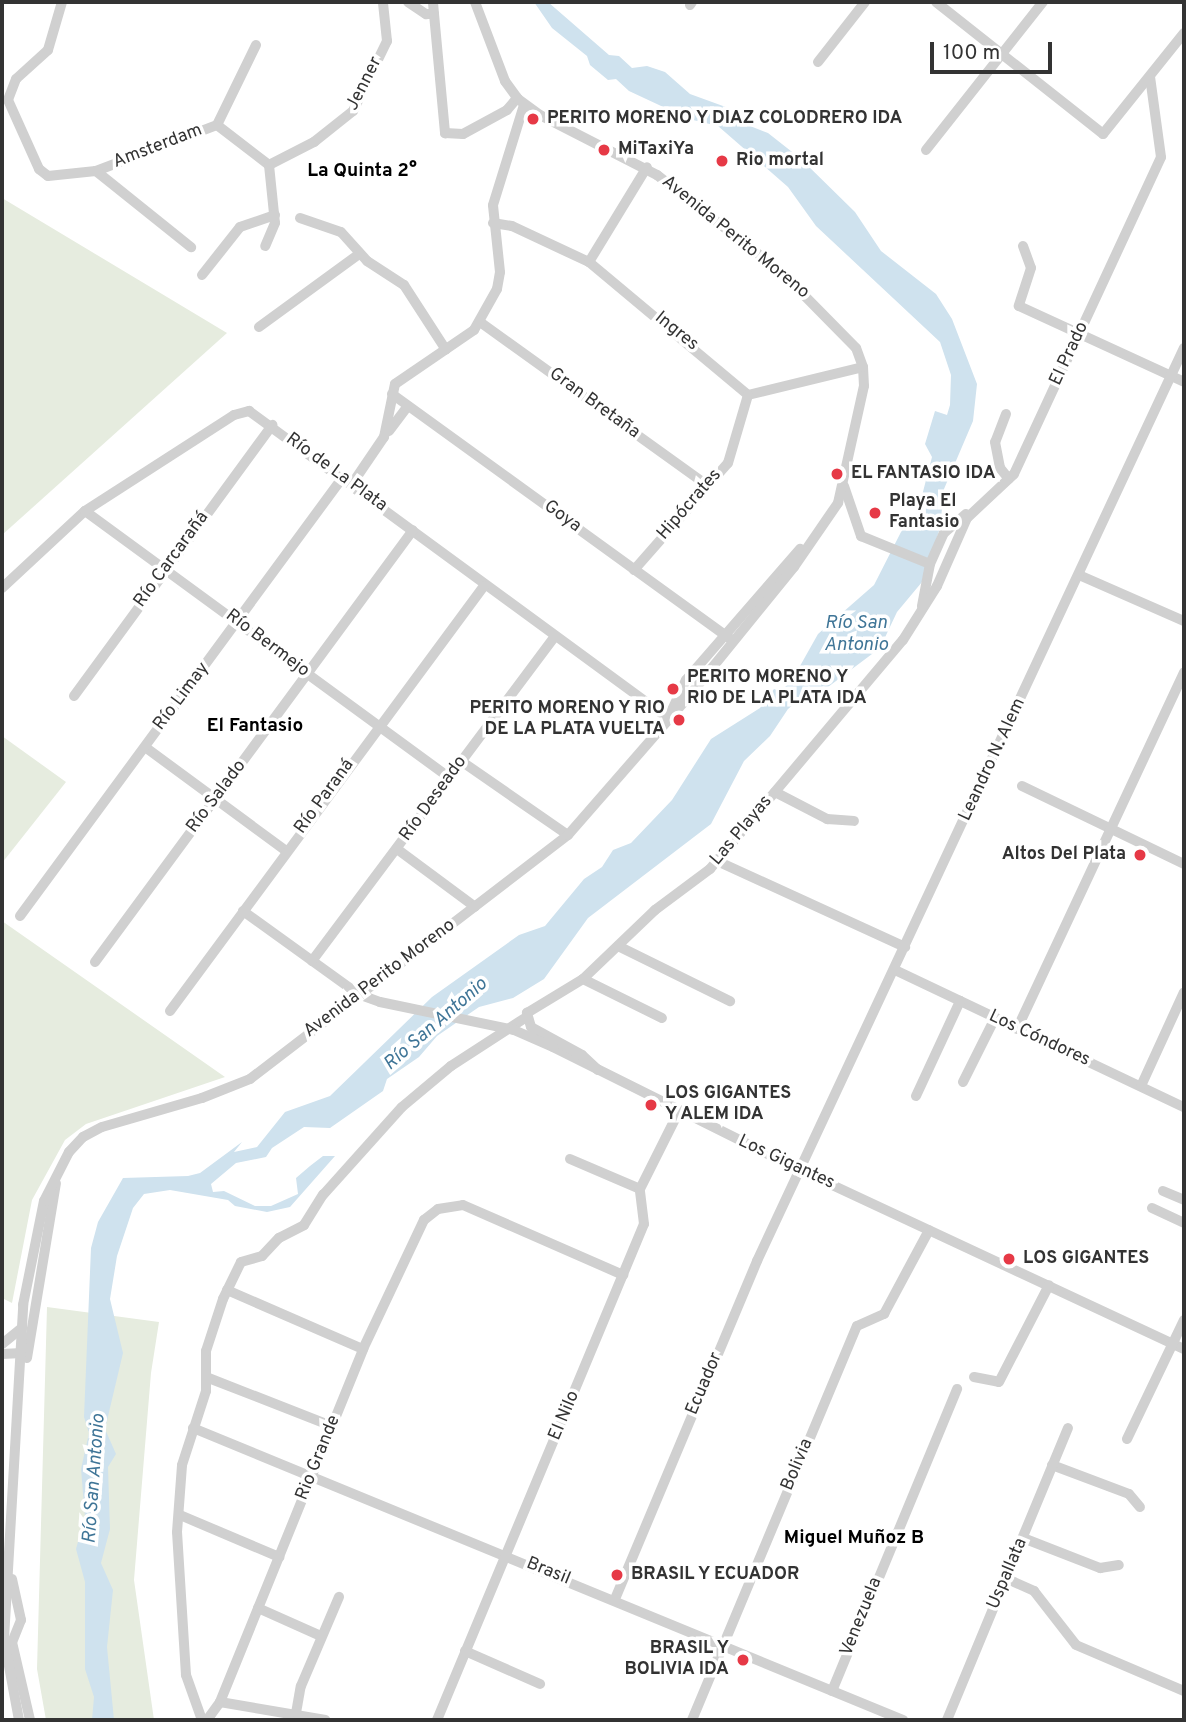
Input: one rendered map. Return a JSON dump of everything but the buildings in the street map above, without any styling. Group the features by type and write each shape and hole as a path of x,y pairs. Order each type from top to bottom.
{"street":[{"path":"62,2 48,50 16,79 8,100 43,174 96,171 191,247"},
{"name":"Jenner","path":"269,165 314,142 353,111 388,37 383,2"},
{"path":"408,2 420,13 434,14"},
{"path":"433,2 445,132 463,134 521,102"},
{"path":"475,2 505,81 521,102"},
{"path":"818,62 865,2"},
{"path":"936,2 1098,132 1108,131 1184,33"},
{"path":"926,150 1043,2"},
{"name":"Amsterdam","path":"96,171 217,125 256,45"},
{"name":"El Prado","path":"921,610 975,508 1009,479 1161,158 1150,76"},
{"path":"1139,91 1151,96"},
{"path":"384,437 392,394 400,380 446,350 480,322 499,278 493,223 494,198 521,102"},
{"name":"Avenida Perito Moreno","path":"19,1720 3,1628 11,1568 22,1379 22,1328 40,1216 56,1178 83,1137 250,1079 568,835 733,641 838,503 844,484 863,367 856,348 791,280 647,167 521,102"},
{"path":"217,125 269,165 275,215 265,246"},
{"path":"589,262 647,167"},
{"path":"202,275 240,227 275,215"},
{"path":"300,218 341,232 359,254 409,289 446,350"},
{"name":"Ingres","path":"493,223 512,226 589,262 748,395"},
{"path":"1023,246 1031,268 1019,306 1184,382"},
{"path":"259,327 359,254"},
{"name":"Gran Bretaña","path":"480,322 708,486"},
{"name":"Leandro N. Alem","path":"800,1170 1184,348"},
{"path":"748,395 863,367"},
{"name":"Goya","path":"392,394 733,641"},
{"name":"Hipócrates","path":"634,570 708,486 733,452 748,395"},
{"path":"352,484 408,406"},
{"name":"Río de La Plata","path":"2,588 85,511 240,412 249,411 343,477 484,586 668,719"},
{"path":"1006,414 997,429 995,454 1009,479"},
{"name":"Río Carcarañá","path":"74,696 272,425"},
{"name":"Río Limay","path":"20,916 343,477"},
{"path":"844,484 861,536 930,564"},
{"path":"921,610 930,564 944,533 975,508"},
{"name":"Río Bermejo","path":"85,511 448,777"},
{"name":"Río Salado","path":"95,962 413,530"},
{"name":"Avenida Perito Moreno","path":"668,719 686,680 723,634 813,538"},
{"path":"1079,575 1184,621"},
{"name":"Río Paraná","path":"170,1011 377,727 484,586"},
{"name":"Las Playas","path":"205,1720 185,1666 177,1545 183,1465 206,1377 211,1331 227,1290 242,1262 262,1256 279,1238 304,1225 323,1195 417,1093 583,979 654,910 717,862 903,640 921,610"},
{"name":"Río Deseado","path":"312,961 554,637"},
{"path":"1017,1028 1184,671"},
{"path":"145,747 286,851"},
{"path":"461,761 568,835"},
{"path":"1021,786 1184,864"},
{"path":"775,792 827,819 854,821"},
{"path":"397,849 475,906"},
{"path":"717,862 905,947"},
{"name":"Los Gigantes","path":"243,911 358,994 380,1002 514,1030 554,1047 800,1170 1184,1349"},
{"path":"618,946 730,1001"},
{"name":"Los Cóndores","path":"895,970 1184,1107"},
{"path":"583,979 662,1018"},
{"path":"1140,1086 1184,992"},
{"path":"916,1096 960,1001"},
{"path":"526,1016 531,1027 582,1055 598,1070"},
{"path":"963,1082 995,1018"},
{"path":"570,1159 640,1189 678,1111"},
{"name":"Ecuador","path":"615,1599 800,1170"},
{"name":"Avenida Perito Moreno","path":"22,1379 56,1178"},
{"name":"El Nilo","path":"437,1720 644,1224 640,1189"},
{"path":"1163,1191 1184,1200"},
{"name":"Rio Grande","path":"205,1720 219,1702 363,1349 424,1220 445,1206 463,1205 623,1275"},
{"path":"1152,1208 1184,1223"},
{"name":"Bolivia","path":"692,1720 857,1326 884,1314 929,1230"},
{"path":"974,1377 999,1382 1049,1286"},
{"path":"227,1290 363,1349"},
{"path":"1127,1439 1184,1320"},
{"path":"2,1345 22,1328"},
{"path":"2,1354 22,1353"},
{"path":"206,1377 332,1426"},
{"name":"Venezuela","path":"832,1691 957,1389"},
{"name":"Brasil","path":"192,1427 615,1599 903,1720"},
{"name":"Uspallata","path":"947,1720 1068,1428"},
{"path":"1052,1465 1129,1494 1140,1507"},
{"path":"180,1516 279,1557"},
{"path":"1023,1538 1100,1568 1119,1565"},
{"name":"Avenida Perito Moreno","path":"11,1568 18,1610 18,1628 12,1642 30,1720"},
{"path":"1005,1578 1034,1591 1076,1645 1184,1691"},
{"path":"296,1713 301,1686 339,1597"},
{"path":"4,1613 13,1607 18,1610"},
{"path":"258,1608 321,1636"},
{"path":"3,1628 18,1628"},
{"path":"465,1651 540,1684"},
{"path":"219,1702 325,1720"}],"shaded area":[{"path":"2,198 227,333 2,535"},
{"path":"2,736 66,782 2,863"},
{"path":"2,921 225,1077 86,1124 65,1140 32,1200 12,1303 2,1298"},
{"path":"47,1307 159,1322 151,1373 134,1580 154,1720 46,1720 37,1669"}],"water":[{"name":"Río San Antonio","path":"534,2 548,2 609,55 619,56 632,68 647,66 665,72 690,94 734,110 745,124 768,133 801,159 855,212 881,251 936,294 952,319 977,384 973,421 944,489 940,528 922,582 897,612 880,648 824,690 800,699 788,709 770,736 744,761 711,824 588,918 544,979 513,998 479,1007 437,1036 419,1057 387,1079 383,1091 330,1128 304,1127 272,1148 266,1157 236,1163 211,1184 213,1192 224,1191 255,1206 271,1206 298,1194 296,1178 310,1166 323,1156 335,1156 290,1207 267,1212 235,1206 228,1200 170,1190 144,1194 133,1208 117,1256 110,1299 123,1353 105,1429 116,1454 108,1467 110,1529 101,1563 113,1590 107,1647 114,1720 92,1720 94,1697 85,1669 85,1582 76,1549 85,1517 81,1469 89,1433 84,1417 91,1248 98,1222 123,1178 188,1176 200,1173 242,1142 234,1152 257,1147 285,1112 330,1096 432,997 519,935 545,926 584,879 602,867 613,850 631,843 672,800 711,739 760,708 774,689 780,691 791,682 818,634 874,585 901,532 918,511 932,457 925,444 935,411 947,415 950,405 951,375 940,342 816,226 788,187 718,126 689,119 629,91 616,79 608,80 590,65 587,56 552,28"}],"place":[{"name":"PERITO MORENO Y DIAZ COLODRERO IDA","path":"533,119"},
{"name":"MiTaxiYa","path":"604,150"},
{"name":"Rio mortal","path":"722,161"},
{"name":"EL FANTASIO IDA","path":"837,474"},
{"name":"Playa El Fantasio","path":"875,513"},
{"name":"PERITO MORENO Y RIO DE LA PLATA IDA","path":"673,689"},
{"name":"PERITO MORENO Y RIO DE LA PLATA VUELTA","path":"679,720"},
{"name":"Altos Del Plata","path":"1140,855"},
{"name":"LOS GIGANTES Y ALEM IDA","path":"651,1105"},
{"name":"LOS GIGANTES","path":"1009,1259"},
{"name":"BRASIL Y ECUADOR","path":"617,1575"},
{"name":"BRASIL Y BOLIVIA IDA","path":"743,1660"}],"district":[{"name":"La Quinta 2°","path":"362,172"},
{"name":"El Fantasio","path":"255,727"},
{"name":"Miguel Muñoz B","path":"854,1539"}]}
